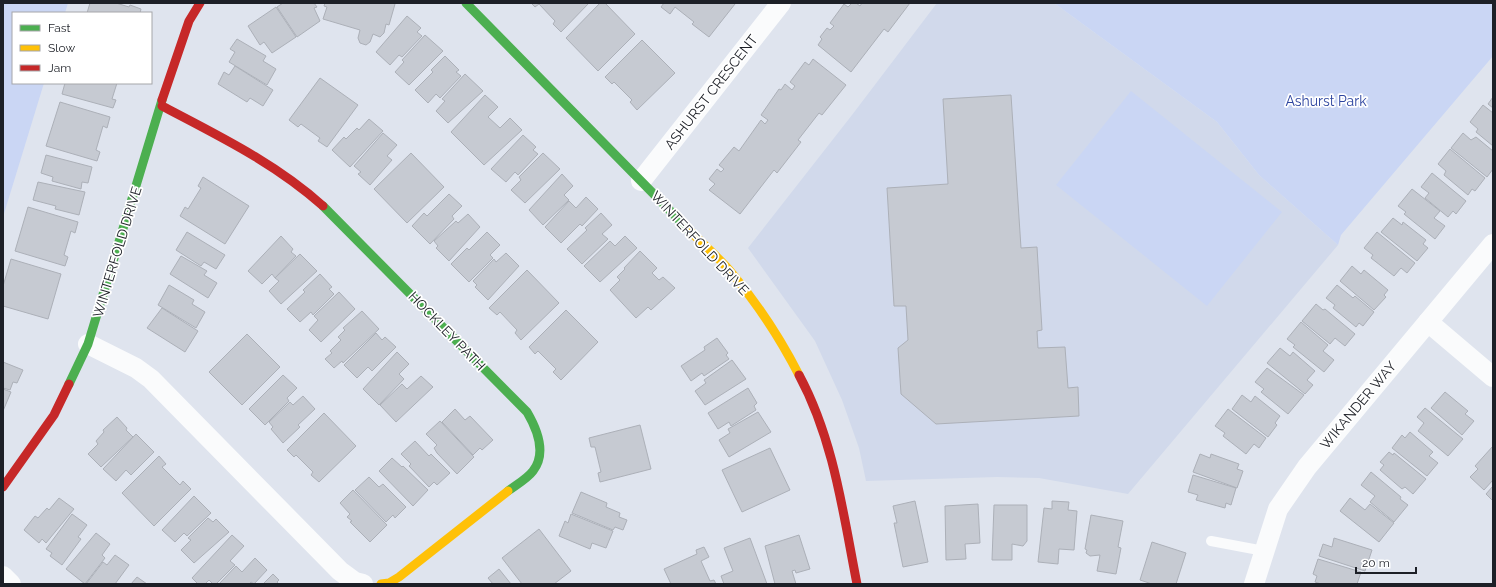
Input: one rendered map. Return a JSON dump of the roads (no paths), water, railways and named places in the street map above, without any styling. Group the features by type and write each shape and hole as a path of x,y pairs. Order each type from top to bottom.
{"street":[{"name":"WINTERFOLD DRIVE","path":"3,487 30,451 54,415 88,344 189,21 200,3"},
{"name":"WINTERFOLD DRIVE","path":"466,3 737,280 771,325 794,364 818,418 830,452 856,584"},
{"name":"ASHURST CRESCENT","path":"641,181 781,3"},
{"name":"HOCKLEY PATH","path":"162,106 232,143 285,174 310,194 335,216 527,412 535,425 540,437 537,461 533,470 398,577 381,584"},
{"name":"WIKANDER WAY","path":"1254,584 1278,509 1307,467 1493,244"},
{"path":"1428,322 1493,377"},
{"path":"88,344 136,368 151,380 340,571 355,582 363,584"},
{"path":"3,576 11,584"}],"lane":[{"path":"1211,540 1264,551"}],"park label":[{"name":"Ashurst Park","path":"1326,101"}]}
